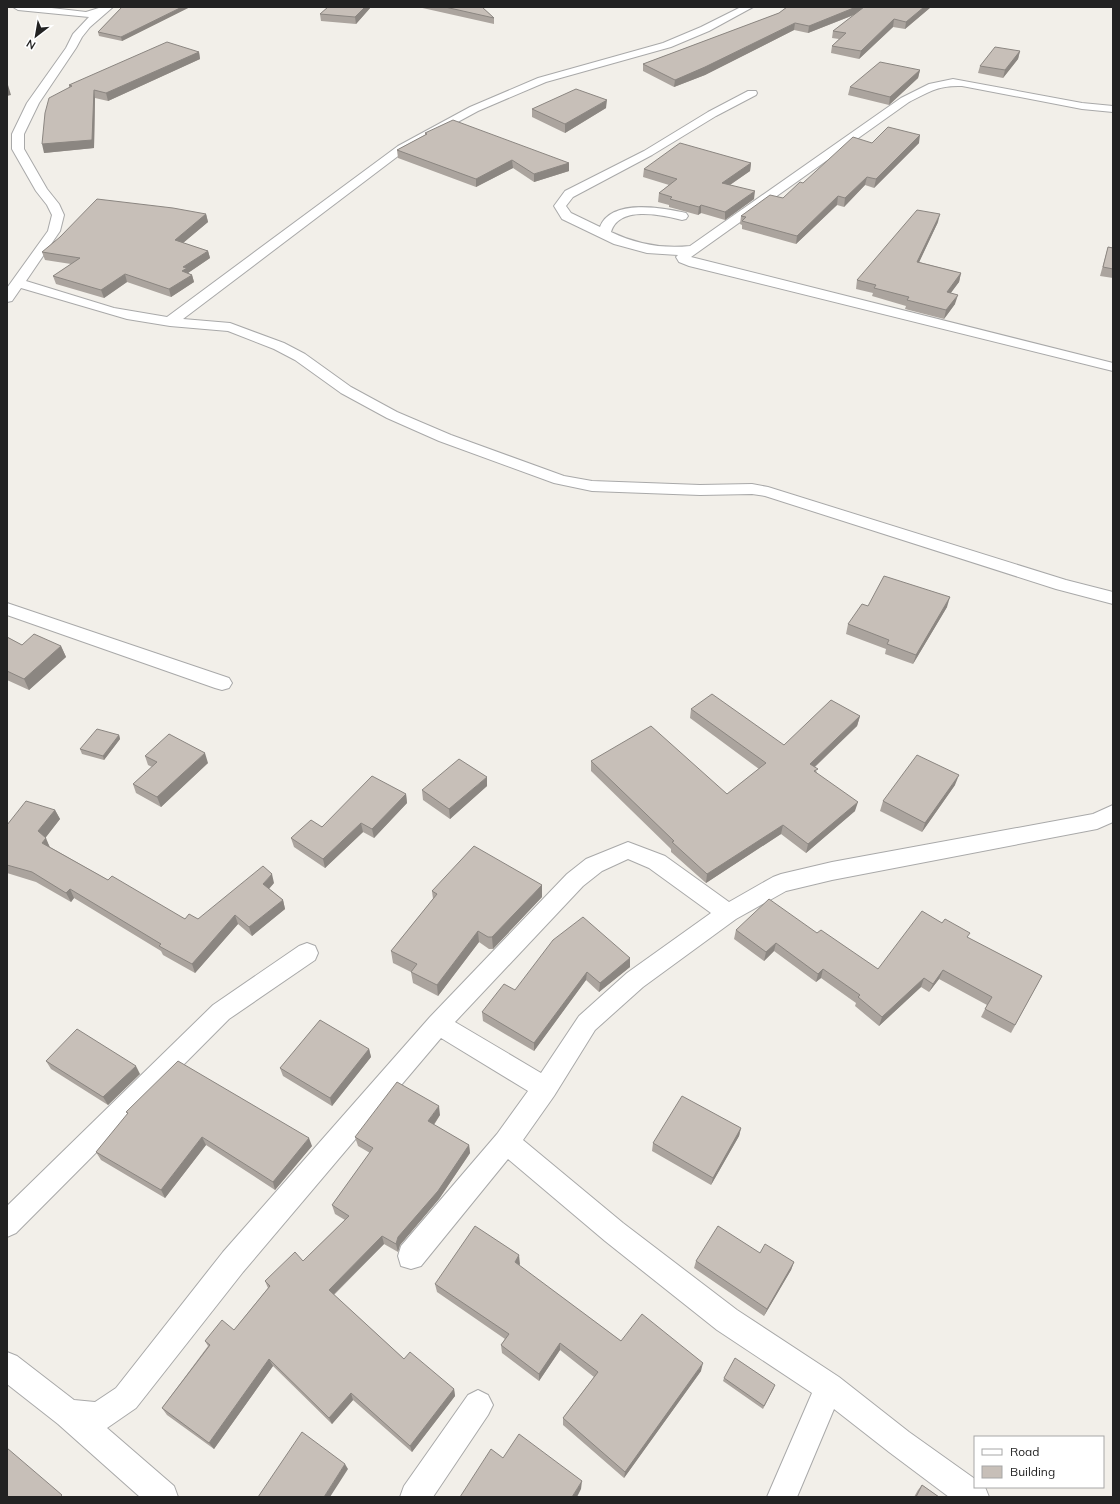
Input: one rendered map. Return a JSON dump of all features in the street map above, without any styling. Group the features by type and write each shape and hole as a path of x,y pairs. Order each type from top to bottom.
{"street":[{"path":"18,7 87,15 106,9"},
{"path":"170,322 402,148 420,137 474,109 535,82 667,45 705,29 748,7"},
{"path":"7,298 54,231 58,215 53,204 42,191 18,149 18,134 33,103 71,48 77,36 86,25 106,9"},
{"path":"1113,109 1062,102 962,83 948,81 937,83 905,100 685,255 684,259 702,265 1113,367"},
{"path":"692,250 672,252 647,249 604,235 566,216 560,206 569,194 648,153 712,114 752,93"},
{"path":"604,235 605,227 611,220 628,213 651,210 682,216"},
{"path":"18,283 110,311 170,322 230,327 279,346 300,357 346,390 392,415 445,438 560,480 592,486 700,490 752,489 768,492 1062,585 1113,598"},
{"path":"7,609 222,683"},
{"path":"411,1256 506,1142 545,1088 587,1022 635,980 728,913 781,883 832,871 1096,821 1113,813"},
{"path":"68,1414 99,1417 126,1398 234,1262 438,1024 576,880 594,865 628,850 657,862 728,913"},
{"path":"7,1224 222,1012 307,953"},
{"path":"438,1024 545,1088"},
{"path":"506,1142 614,1232 727,1320 829,1387 899,1442 974,1497"},
{"path":"7,1366 68,1414 163,1497"},
{"path":"782,1497 829,1387"},
{"path":"415,1497 478,1405"}],"building":[{"path":"122,7 182,7 121,37 98,32"},
{"path":"328,7 365,7 355,17 320,14"},
{"path":"445,7 482,7 494,18"},
{"path":"787,7 856,7 809,26 795,23 675,80 643,64 779,13"},
{"path":"864,7 924,7 906,22 894,19 861,51 832,46 846,33 833,31"},
{"path":"167,42 199,52 106,93 94,90 92,140 42,144 45,113 49,98 72,86 69,85"},
{"path":"995,47 1020,51 1005,70 980,66"},
{"path":"880,62 920,70 890,97 850,87"},
{"path":"576,89 607,100 565,124 532,109"},
{"path":"453,120 569,163 534,174 512,160 476,179 397,150 427,134 425,133"},
{"path":"888,127 920,135 876,179 867,177 845,198 838,196 797,236 742,221 746,217 741,216 770,195 783,198 800,182 803,183 853,137 872,143"},
{"path":"680,143 751,163 722,183 755,191 725,212 701,205 699,207 670,199 672,197 659,193 677,179 644,169"},
{"path":"97,199 173,208 206,214 175,240 208,251 183,267 187,268 182,271 192,275 169,289 125,274 101,290 53,276 80,258 42,252 60,237"},
{"path":"917,210 940,214 917,262 961,273 947,292 958,295 946,310 907,300 909,297 874,288 876,285 857,280"},
{"path":"1108,247 1113,248 1113,269 1103,267"},
{"path":"884,576 950,597 916,655 887,644 889,640 848,624 862,604 868,606"},
{"path":"34,634 61,646 24,679 7,671 7,637 22,645"},
{"path":"712,694 784,745 831,700 860,716 810,764 818,769 814,771 858,802 808,844 783,825 707,874 672,842 674,841 591,761 651,726 727,794 766,763 691,709"},
{"path":"97,729 119,735 103,756 80,749"},
{"path":"169,734 205,753 157,797 133,784 157,762 145,756"},
{"path":"917,755 959,775 925,823 883,801"},
{"path":"459,759 487,777 449,809 422,790"},
{"path":"372,776 406,794 372,829 361,823 323,859 291,838 311,820 322,827"},
{"path":"26,801 55,810 38,831 46,838 42,843 108,880 112,876 185,919 189,914 198,919 263,866 272,874 263,884 283,900 249,927 235,915 192,964 159,946 161,944 70,889 66,893 32,872 7,865 7,825"},
{"path":"474,846 542,885 492,937 488,937 478,931 437,985 411,972 417,964 391,951 437,894 432,891"},
{"path":"769,899 817,933 821,930 878,969 922,911 942,923 945,919 970,933 967,937 1042,976 1015,1025 985,1009 992,997 943,970 933,984 924,978 882,1017 858,997 860,995 823,969 818,974 776,943 766,952 736,930"},
{"path":"583,917 630,958 600,983 587,972 534,1043 482,1012 504,984 515,990 553,940"},
{"path":"320,1020 369,1049 330,1098 280,1068"},
{"path":"77,1029 136,1066 103,1097 46,1061"},
{"path":"178,1061 309,1138 273,1182 202,1137 161,1190 96,1152 128,1113 126,1112"},
{"path":"397,1082 439,1106 428,1121 469,1145 438,1191 398,1237 396,1244 382,1236 329,1290 404,1359 410,1352 454,1389 410,1446 351,1393 329,1418 269,1359 209,1443 162,1408 210,1345 205,1341 222,1320 234,1330 270,1286 265,1281 295,1252 303,1261 349,1216 332,1205 373,1148 355,1137"},
{"path":"682,1096 741,1128 713,1178 653,1143"},
{"path":"475,1226 519,1255 515,1262 621,1341 642,1314 703,1363 625,1472 563,1418 598,1372 560,1343 539,1374 501,1345 509,1334 435,1284"},
{"path":"718,1226 760,1253 765,1244 794,1262 767,1309 696,1261"},
{"path":"735,1358 775,1385 764,1406 724,1378"},
{"path":"302,1432 345,1464 324,1497 258,1497"},
{"path":"519,1434 582,1481 572,1497 460,1497 491,1449 503,1458"},
{"path":"7,1448 62,1495 60,1497 7,1497"},
{"path":"922,1485 939,1497 916,1497"}]}
